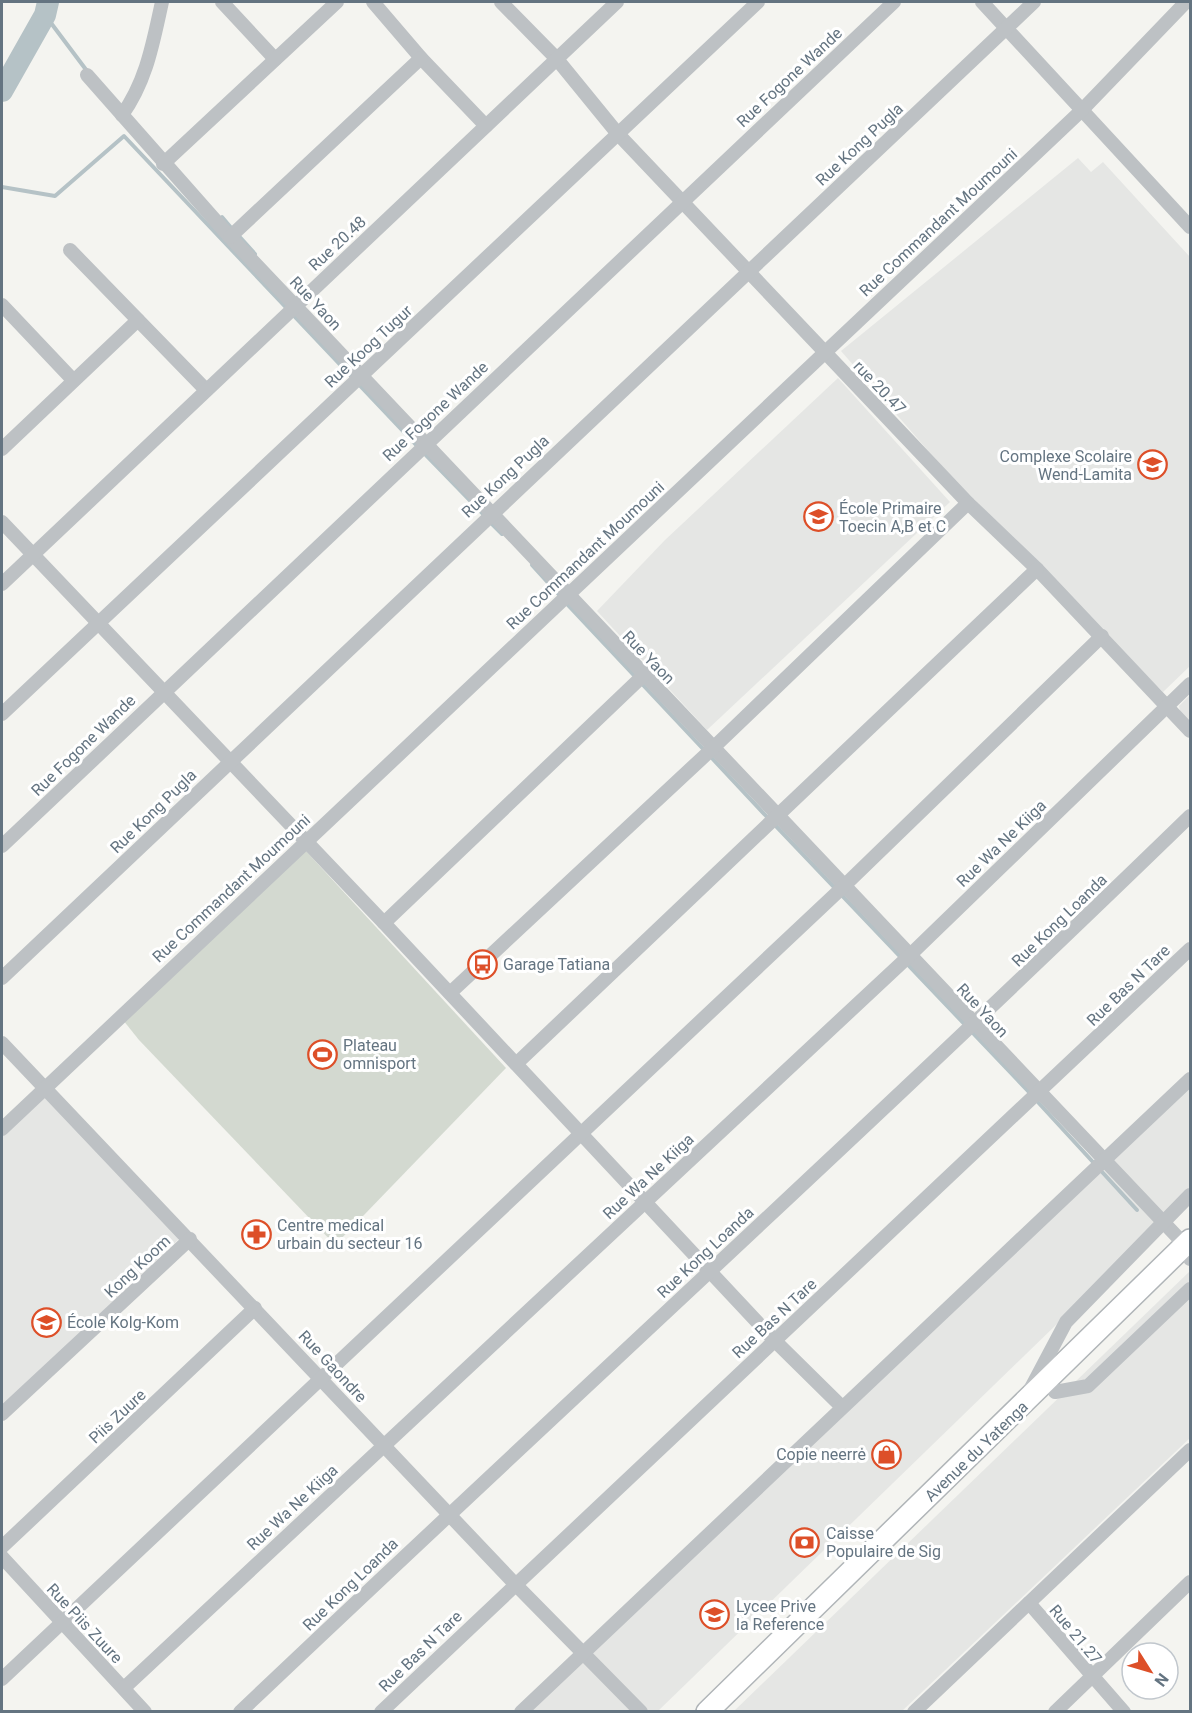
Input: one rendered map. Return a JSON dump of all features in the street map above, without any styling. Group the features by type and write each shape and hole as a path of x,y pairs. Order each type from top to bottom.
{"main road":[{"name":"Avenue du Yatenga","path":"728,1712 1055,1392 1189,1252"},
{"name":"Avenue du Yatenga","path":"707,1712 1023,1405 1189,1252"}],"street":[{"path":"122,115 134,98 146,71 162,2"},
{"path":"222,2 275,59"},
{"path":"163,164 337,2"},
{"path":"373,2 421,58 486,126"},
{"name":"rue 20.47","path":"501,2 556,58 618,134 824,352 968,503 1102,636 1191,731"},
{"name":"Rue 20.48","path":"2,584 617,2"},
{"name":"Rue Koog Tugur","path":"2,714 758,2"},
{"name":"Rue Fogone Wande","path":"2,846 424,444 894,2"},
{"path":"982,2 1191,227"},
{"name":"Rue Kong Pugla","path":"2,978 491,513 1034,2"},
{"name":"Rue Commandant Moumouni","path":"2,1129 305,840 1082,110 1186,2"},
{"path":"230,237 421,58"},
{"name":"Rue Yaon","path":"87,75 163,164 230,237 567,594 647,672 713,748 1189,1252"},
{"path":"70,250 206,390"},
{"path":"2,305 73,380"},
{"path":"2,449 138,320"},
{"path":"450,993 713,748 968,503"},
{"path":"2,522 384,923 774,1340 841,1407"},
{"path":"516,1064 1037,569"},
{"path":"2,1679 579,1133 844,886 1102,636"},
{"path":"384,923 647,672"},
{"name":"Rue Wa Ne Kiiga","path":"124,1688 383,1444 909,956 1191,684"},
{"name":"Rue Kong Loanda","path":"240,1712 709,1270 975,1025 1191,816"},
{"name":"Rue Bas N Tare","path":"381,1712 1191,949"},
{"name":"Rue Gaondre","path":"2,1043 515,1584 584,1652 640,1712"},
{"path":"521,1712 841,1407 1191,1079"},
{"path":"1023,1405 1066,1322 1191,1195"},
{"name":"Kong Koom","path":"2,1414 190,1239"},
{"path":"1055,1392 1088,1386 1191,1289"},
{"name":"Piis Zuure","path":"2,1547 255,1308"},
{"path":"914,1712 1191,1450"},
{"name":"Rue Piis Zuure","path":"2,1557 145,1712"},
{"path":"1055,1712 1191,1582"},
{"name":"Rue 21.27","path":"1029,1603 1124,1712"}],"shaded area":[{"path":"1078,158 1091,172 1103,162 1190,257 1190,666 1163,692 938,462 841,351"},
{"path":"838,378 950,502 707,730 597,611 665,540"},
{"path":"1190,695 1190,726 1181,715 1179,706"},
{"name":"Plateau omnisport","path":"305,850 506,1068 335,1245 139,1040 123,1020"},
{"path":"1190,1078 1190,1195 658,1711 526,1712"},
{"name":"École Kolg-Kom","path":"45,1095 180,1238 2,1407 2,1136"},
{"path":"1190,1271 1190,1438 902,1711 733,1712"}],"waterway":[{"path":"2,91 45,15 48,2"},
{"path":"45,15 87,71"},
{"path":"2,187 55,196 124,136 418,447"},
{"path":"222,217 233,230"},
{"path":"238,235 255,254"},
{"path":"424,453 485,516"},
{"path":"490,522 502,534"},
{"path":"532,565 561,597"},
{"path":"566,603 705,751"},
{"path":"710,756 768,818"},
{"path":"774,824 1031,1094"},
{"path":"1036,1100 1137,1210"}],"place":[{"name":"Complexe Scolaire Wend-Lamita","path":"1153,465"},
{"name":"École Primaire Toecin A,B et C","path":"818,517"},
{"name":"Garage Tatiana","path":"482,964"},
{"name":"Plateau omnisport","path":"322,1054"},
{"name":"Centre medical urbain du secteur 16","path":"256,1234"},
{"name":"École Kolg-Kom","path":"46,1322"},
{"name":"Copie neerrė","path":"887,1454"},
{"name":"Caisse Populaire de Sig","path":"805,1542"},
{"name":"Lycee Prive la Reference","path":"715,1615"}]}
